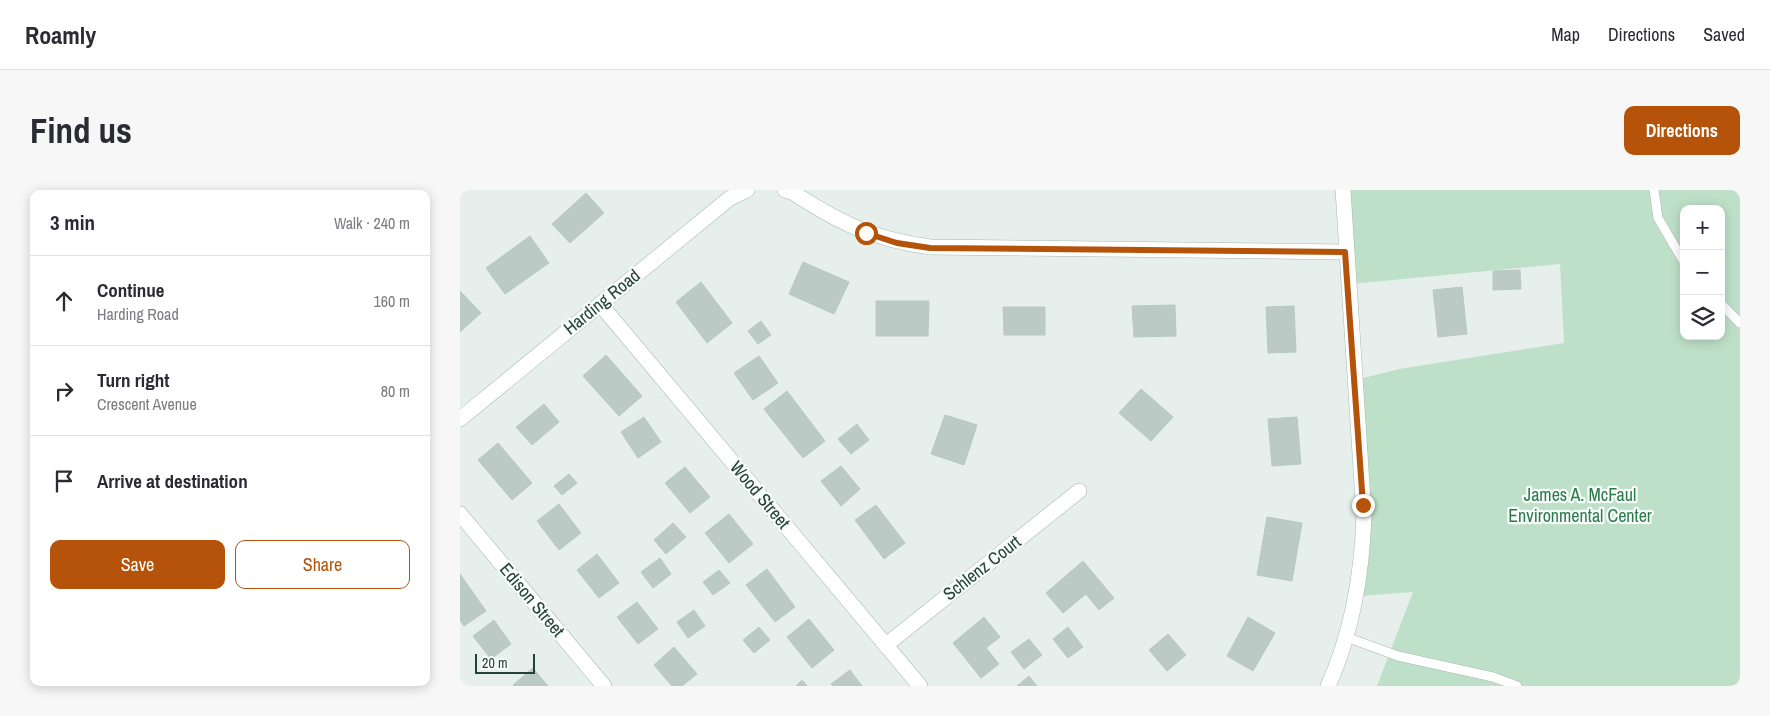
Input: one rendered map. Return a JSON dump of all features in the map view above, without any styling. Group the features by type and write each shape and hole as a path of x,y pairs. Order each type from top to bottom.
{"street":[{"name":"Harding Road","path":"460,419 730,198 747,190"},
{"path":"785,190 792,192 832,218 866,233 897,243 930,248 1345,252"},
{"path":"1330,685 1346,636 1358,586 1364,516 1345,252 1343,190"},
{"name":"Wood Street","path":"600,304 920,686"},
{"name":"Schlenz Court","path":"886,645 1079,492"},
{"name":"Edison Street","path":"460,514 604,686"}],"lane":[{"path":"1654,190 1658,218 1680,255"},
{"path":"1725,308 1740,323"},
{"path":"1346,636 1398,656 1493,677 1517,686"}],"green space":[{"name":"James A. McFaul Environmental Center","path":"1338,190 1740,190 1740,686 1377,686 1413,592 1360,596 1355,380 1399,369 1564,343 1560,264 1341,285"}],"building":[{"path":"586,193 604,213 570,243 552,224"},
{"path":"530,236 549,263 505,294 486,268"},
{"path":"803,262 849,282 834,314 789,294"},
{"path":"1520,270 1521,289 1493,290 1493,271"},
{"path":"701,282 732,323 707,343 676,302"},
{"path":"1462,287 1467,334 1438,337 1433,290"},
{"path":"460,291 481,313 460,332"},
{"path":"876,301 929,301 928,336 876,336"},
{"path":"1175,305 1176,336 1134,337 1132,306"},
{"path":"1294,306 1296,352 1268,353 1266,307"},
{"path":"1003,307 1045,307 1045,335 1004,335"},
{"path":"761,321 771,335 758,344 748,331"},
{"path":"606,355 642,396 619,416 583,376"},
{"path":"759,356 778,383 753,400 734,373"},
{"path":"1141,389 1173,417 1151,441 1119,413"},
{"path":"787,391 825,441 803,458 764,409"},
{"path":"544,404 559,422 532,445 516,427"},
{"path":"945,415 977,425 964,465 931,454"},
{"path":"644,417 661,442 638,458 621,432"},
{"path":"1297,417 1301,464 1272,466 1268,419"},
{"path":"857,424 869,440 851,454 838,439"},
{"path":"498,443 532,483 512,500 478,460"},
{"path":"841,466 860,489 841,506 821,481"},
{"path":"685,467 710,497 690,513 665,483"},
{"path":"569,474 577,483 562,495 554,486"},
{"path":"559,504 581,533 559,550 537,521"},
{"path":"876,505 905,543 884,559 855,520"},
{"path":"729,514 753,544 729,563 705,533"},
{"path":"1267,517 1302,523 1292,581 1257,575"},
{"path":"673,523 686,537 666,554 654,540"},
{"path":"597,554 619,583 599,598 577,570"},
{"path":"660,558 671,574 653,588 641,572"},
{"path":"1083,561 1114,598 1099,610 1086,594 1063,613 1046,593"},
{"path":"767,569 795,607 775,622 746,585"},
{"path":"719,570 730,583 713,595 703,582"},
{"path":"460,574 486,611 464,626 460,620"},
{"path":"637,602 658,629 638,644 617,617"},
{"path":"694,610 705,626 688,638 677,622"},
{"path":"984,617 1000,637 986,648 999,664 981,678 953,643"},
{"path":"1248,617 1275,633 1253,671 1227,656"},
{"path":"809,619 834,650 812,668 787,637"},
{"path":"494,620 511,644 491,659 473,636"},
{"path":"759,627 770,640 754,653 743,640"},
{"path":"1068,627 1083,647 1068,658 1053,639"},
{"path":"1168,634 1186,655 1167,671 1149,650"},
{"path":"1029,639 1042,655 1024,669 1011,652"},
{"path":"674,647 697,674 682,686 672,686 654,665"},
{"path":"533,668 548,686 513,685"},
{"path":"850,670 862,686 833,686 831,684"},
{"path":"1029,676 1037,686 1017,686"},
{"path":"802,680 807,686 796,686"}],"route":[{"path":"866,233 897,243 930,248 1345,252 1363,505"}]}
